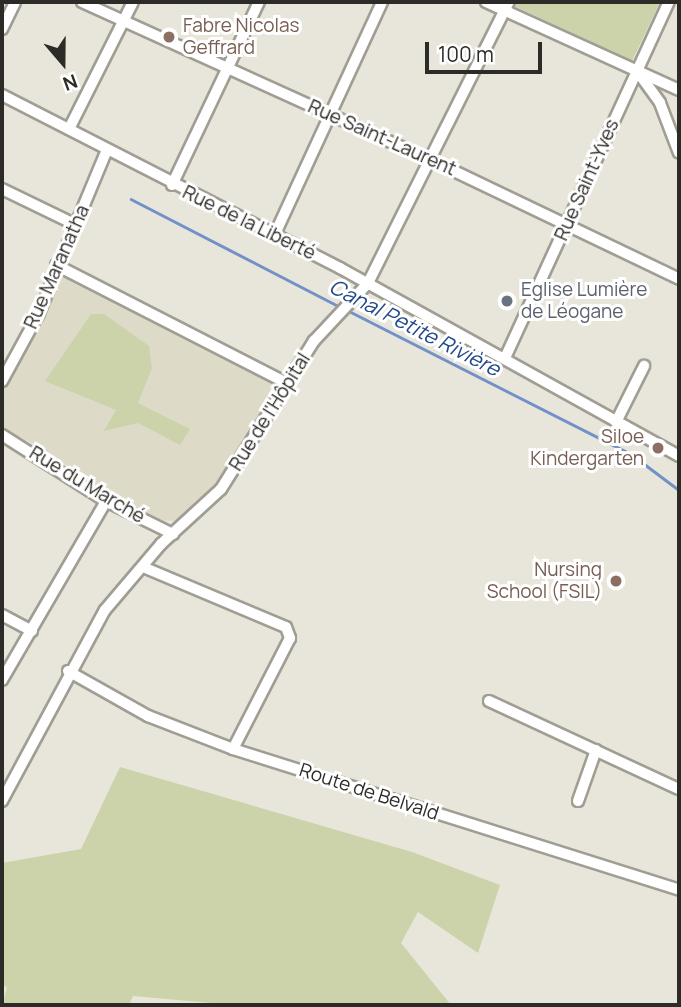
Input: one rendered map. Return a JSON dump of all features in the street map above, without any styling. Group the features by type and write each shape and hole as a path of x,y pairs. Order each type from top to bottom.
{"street":[{"path":"2,29 15,2"},
{"name":"Rue Saint-Laurent","path":"82,2 431,160 679,279"},
{"path":"69,129 133,2"},
{"path":"172,185 259,2"},
{"path":"274,236 383,2"},
{"path":"486,2 507,6 635,71 679,90"},
{"name":"Rue Saint-Yves","path":"505,358 669,2"},
{"name":"Rue de l'Hôpital","path":"2,802 68,671 105,610 173,534 205,506 243,461 314,341 368,284 507,6"},
{"path":"635,71 660,103 679,153"},
{"name":"Rue de la Liberté","path":"2,94 172,185 368,284 679,456"},
{"name":"Rue Maranatha","path":"2,381 39,313 56,265 107,150"},
{"path":"2,189 76,225"},
{"path":"56,265 287,383"},
{"path":"616,422 644,366"},
{"name":"Rue du Marché","path":"2,435 106,501 173,534"},
{"path":"2,680 106,501"},
{"path":"143,567 286,627 290,638 233,749"},
{"path":"2,615 32,631"},
{"name":"Route de Belvald","path":"68,671 148,716 233,749 679,890"},
{"path":"489,701 679,789"},
{"path":"578,801 596,750"}],"shaded area":[{"path":"57,272 279,381 221,482 178,521 158,520 111,496 38,446 2,428 2,389 43,316"}],"green space":[{"path":"514,2 660,2 632,61 512,5"},
{"path":"91,314 104,314 149,346 152,368 138,403 190,429 180,445 138,423 104,431 116,410 45,381"},
{"path":"120,767 412,852 500,885 478,953 418,912 401,943 451,1005 233,1005 133,996 129,1005 2,1005 7,988 2,984 2,863 81,849"}],"waterway":[{"name":"Canal Petite Rivière","path":"131,199 340,307"},
{"name":"Canal Petite Rivière","path":"349,311 631,454 679,490"}],"place":[{"name":"Fabre Nicolas Geffrard","path":"169,37"},
{"name":"Eglise Lumière de Léogane","path":"507,301"},
{"name":"Siloe Kindergarten","path":"658,448"},
{"name":"Nursing School (FSIL)","path":"616,581"}]}
